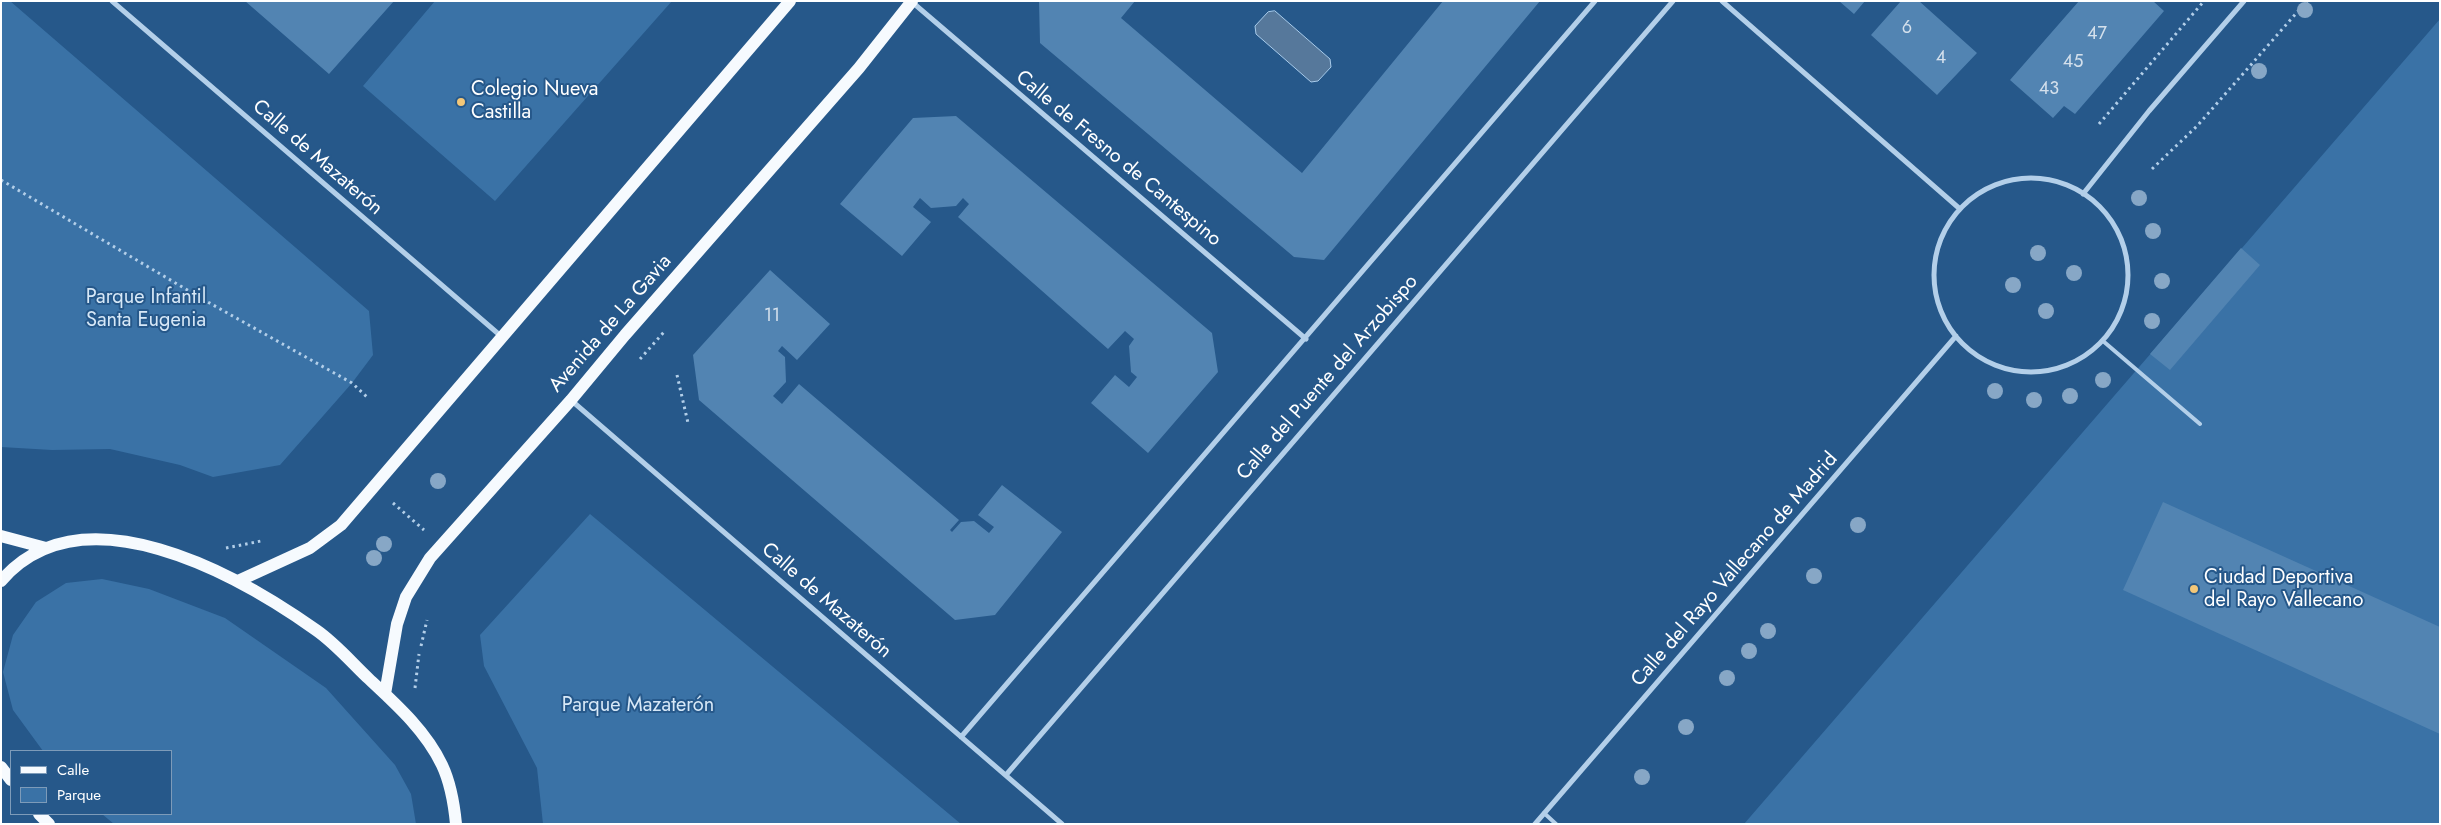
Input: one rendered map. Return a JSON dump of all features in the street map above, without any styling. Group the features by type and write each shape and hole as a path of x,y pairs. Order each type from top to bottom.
{"main road":[{"path":"238,581 310,548 342,525 790,1"},
{"name":"Avenida de La Gavia","path":"385,694 397,624 406,597 417,576 440,546 571,400 625,335 858,68 912,1"},
{"path":"1,536 46,548"},
{"path":"1,581 11,570 46,548 82,539 126,541 179,556 238,581 318,631 410,719 442,764 454,796 456,824"},
{"path":"1,767 10,779"},
{"path":"40,815 49,824"}],"street":[{"name":"Calle de Mazaterón","path":"112,1 502,338"},
{"name":"Calle de Fresno de Cantespino","path":"912,1 1306,339"},
{"name":"Calle del Puente del Arzobispo","path":"961,737 1306,339 1595,1"},
{"name":"Calle del Puente del Arzobispo","path":"1006,775 1673,1"},
{"path":"1722,1 1960,209"},
{"path":"2083,194 2149,110 2244,1"},
{"path":"2041,178 2070,185 2083,194 2095,201 2115,225 2127,254 2129,284 2120,315 2103,341 2082,358 2056,369 2028,372 2001,367 1976,354 1956,336 1942,312 1934,286 1936,258 1944,231 1960,209 1983,190 2011,180 2041,178"},
{"name":"Calle del Rayo Vallecano de Madrid","path":"1535,824 1956,336"},
{"name":"Calle de Mazaterón","path":"571,400 1062,824"}],"lane":[{"path":"2103,341 2200,424"},
{"path":"1544,813 1556,824"}],"path":[{"path":"2099,124 2204,1"},
{"path":"2152,169 2198,125 2307,1"},
{"path":"1,180 206,301 352,383 367,397"},
{"path":"677,375 688,423"},
{"path":"389,500 426,532"},
{"path":"410,719 420,647 429,610"}],"green space":[{"name":"Parque Infantil Santa Eugenia","path":"1,1 10,1 369,311 373,355 352,383 280,465 213,477 180,465 110,449 52,450 1,447"},
{"name":"Colegio Nueva Castilla","path":"435,1 672,1 495,201 363,86"},
{"name":"Ciudad Deportiva del Rayo Vallecano","path":"2440,19 2440,824 1744,824"},
{"name":"Parque Mazaterón","path":"590,514 961,824 543,824 537,768 484,666 480,635"},
{"path":"102,579 149,589 225,618 326,688 395,765 411,794 416,824 114,824 103,815 172,815 172,750 42,750 13,710 3,672 13,635 36,602 66,583"}],"shaded area":[{"path":"1275,11 1330,59 1331,67 1318,81 1311,82 1256,34 1255,26 1268,12"}],"building":[{"path":"245,1 394,1 329,74"},
{"path":"1039,1 1135,1 1121,18 1302,173 1443,1 1540,1 1324,260 1294,257 1040,43"},
{"path":"1839,1 1865,1 1854,14"},
{"path":"1901,1 1919,1 1977,53 1937,95 1871,35"},
{"path":"2079,1 2153,1 2164,11 2075,114 2064,106 2053,118 2010,80"},
{"path":"956,116 1212,333 1218,372 1148,453 1091,403 1115,375 1129,387 1137,377 1131,372 1129,346 1134,339 1125,331 1108,349 958,217 969,204 963,198 956,206 931,208 920,198 913,207 931,222 902,256 840,204 913,118"},
{"path":"2241,248 2260,265 2170,370 2150,354"},
{"path":"770,270 830,324 797,360 782,346 778,351 785,357 786,382 773,396 782,404 799,384 959,520 950,530 952,532 961,522 974,521 989,533 994,527 978,515 1002,485 1062,532 995,615 955,620 699,400 693,355"},
{"path":"2163,502 2440,627 2440,734 2123,590"}],"place":[{"name":"Colegio Nueva Castilla","path":"461,102"},
{"name":"Ciudad Deportiva del Rayo Vallecano","path":"2194,589"}]}
